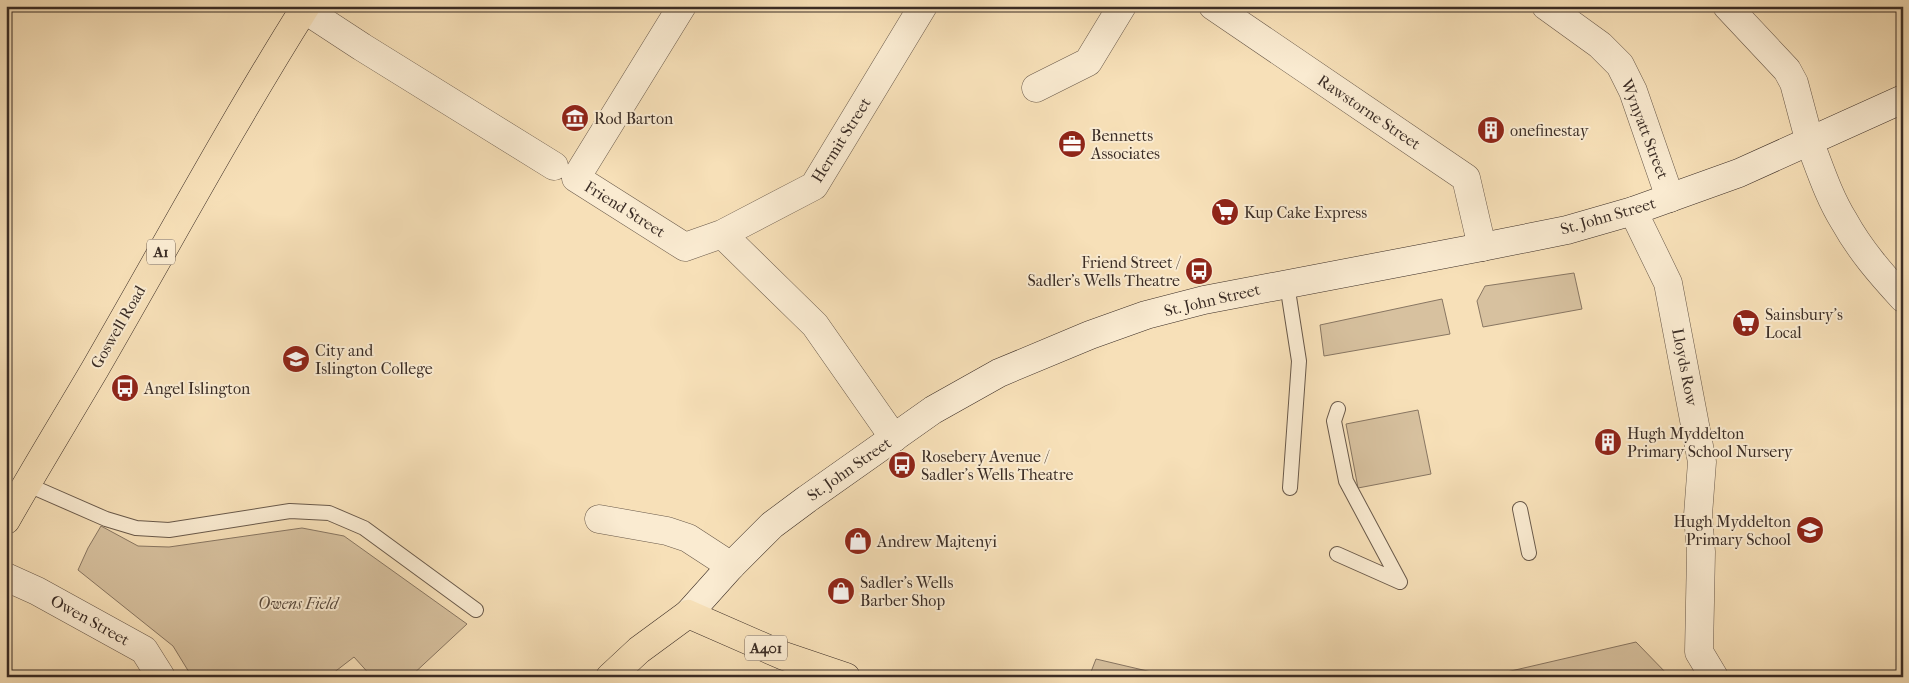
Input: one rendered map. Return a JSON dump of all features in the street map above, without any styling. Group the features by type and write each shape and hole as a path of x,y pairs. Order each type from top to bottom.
{"main road":[{"name":"Goswell Road","path":"6,520 94,370 228,134 305,8"},
{"name":"St. John Street","path":"610,677 639,650 688,614"},
{"name":"A401","path":"688,614 784,656 846,677"}],"street":[{"path":"565,172 682,6"},
{"name":"Hermit Street","path":"722,234 814,186 923,6"},
{"path":"1036,88 1088,62 1122,6"},
{"name":"Rawstorne Street","path":"1213,6 1466,178 1482,247"},
{"name":"Wynyatt Street","path":"1546,6 1600,45 1620,65 1633,91 1670,198"},
{"path":"1727,6 1787,70 1794,83 1810,143 1824,181 1843,221 1871,262 1903,298"},
{"name":"Friend Street","path":"305,8 370,52 685,247 722,234"},
{"name":"St. John Street","path":"688,614 731,566 772,525 934,410 999,373 1090,335 1146,315 1187,304 1567,230 1634,212 1715,183 1810,143 1903,100"},
{"name":"Lloyds Row","path":"1634,212 1668,283 1702,462 1698,515 1701,552 1699,652 1714,677"},
{"path":"722,234 815,325 894,438"},
{"path":"599,519 667,530 688,538 731,566"},
{"name":"Owen Street","path":"6,577 37,591 144,650 161,677"}],"lane":[{"path":"1287,284 1299,360 1290,488"},
{"path":"1337,554 1400,582 1346,481 1334,421 1338,410"},
{"path":"26,484 106,519 136,528 169,530 290,511 329,513 364,528 476,610"},
{"path":"1520,509 1529,553"}],"green space":[{"path":"1574,273 1582,309 1483,327 1477,301 1485,286"},
{"path":"1442,299 1450,334 1324,356 1320,325"},
{"path":"1418,410 1431,474 1358,488 1346,424"},
{"name":"Owens Field","path":"101,526 138,546 169,547 302,528 344,536 467,624 410,677 372,677 354,657 328,677 192,677 173,646 78,570"},
{"path":"1636,642 1670,677 1485,677"},
{"path":"1096,659 1173,677 1089,677"}],"place":[{"name":"Rod Barton","path":"575,118"},
{"name":"onefinestay","path":"1491,130"},
{"name":"Bennetts Associates","path":"1072,144"},
{"name":"Kup Cake Express","path":"1225,212"},
{"name":"Friend Street / Sadler's Wells Theatre","path":"1199,271"},
{"name":"Sainsbury's Local","path":"1746,323"},
{"name":"City and Islington College","path":"296,359"},
{"name":"Angel Islington","path":"125,388"},
{"name":"Hugh Myddelton Primary School Nursery","path":"1608,442"},
{"name":"Rosebery Avenue / Sadler's Wells Theatre","path":"902,465"},
{"name":"Hugh Myddelton Primary School","path":"1810,530"},
{"name":"Andrew Majtenyi","path":"858,541"},
{"name":"Sadler's Wells Barber Shop","path":"841,591"}]}
